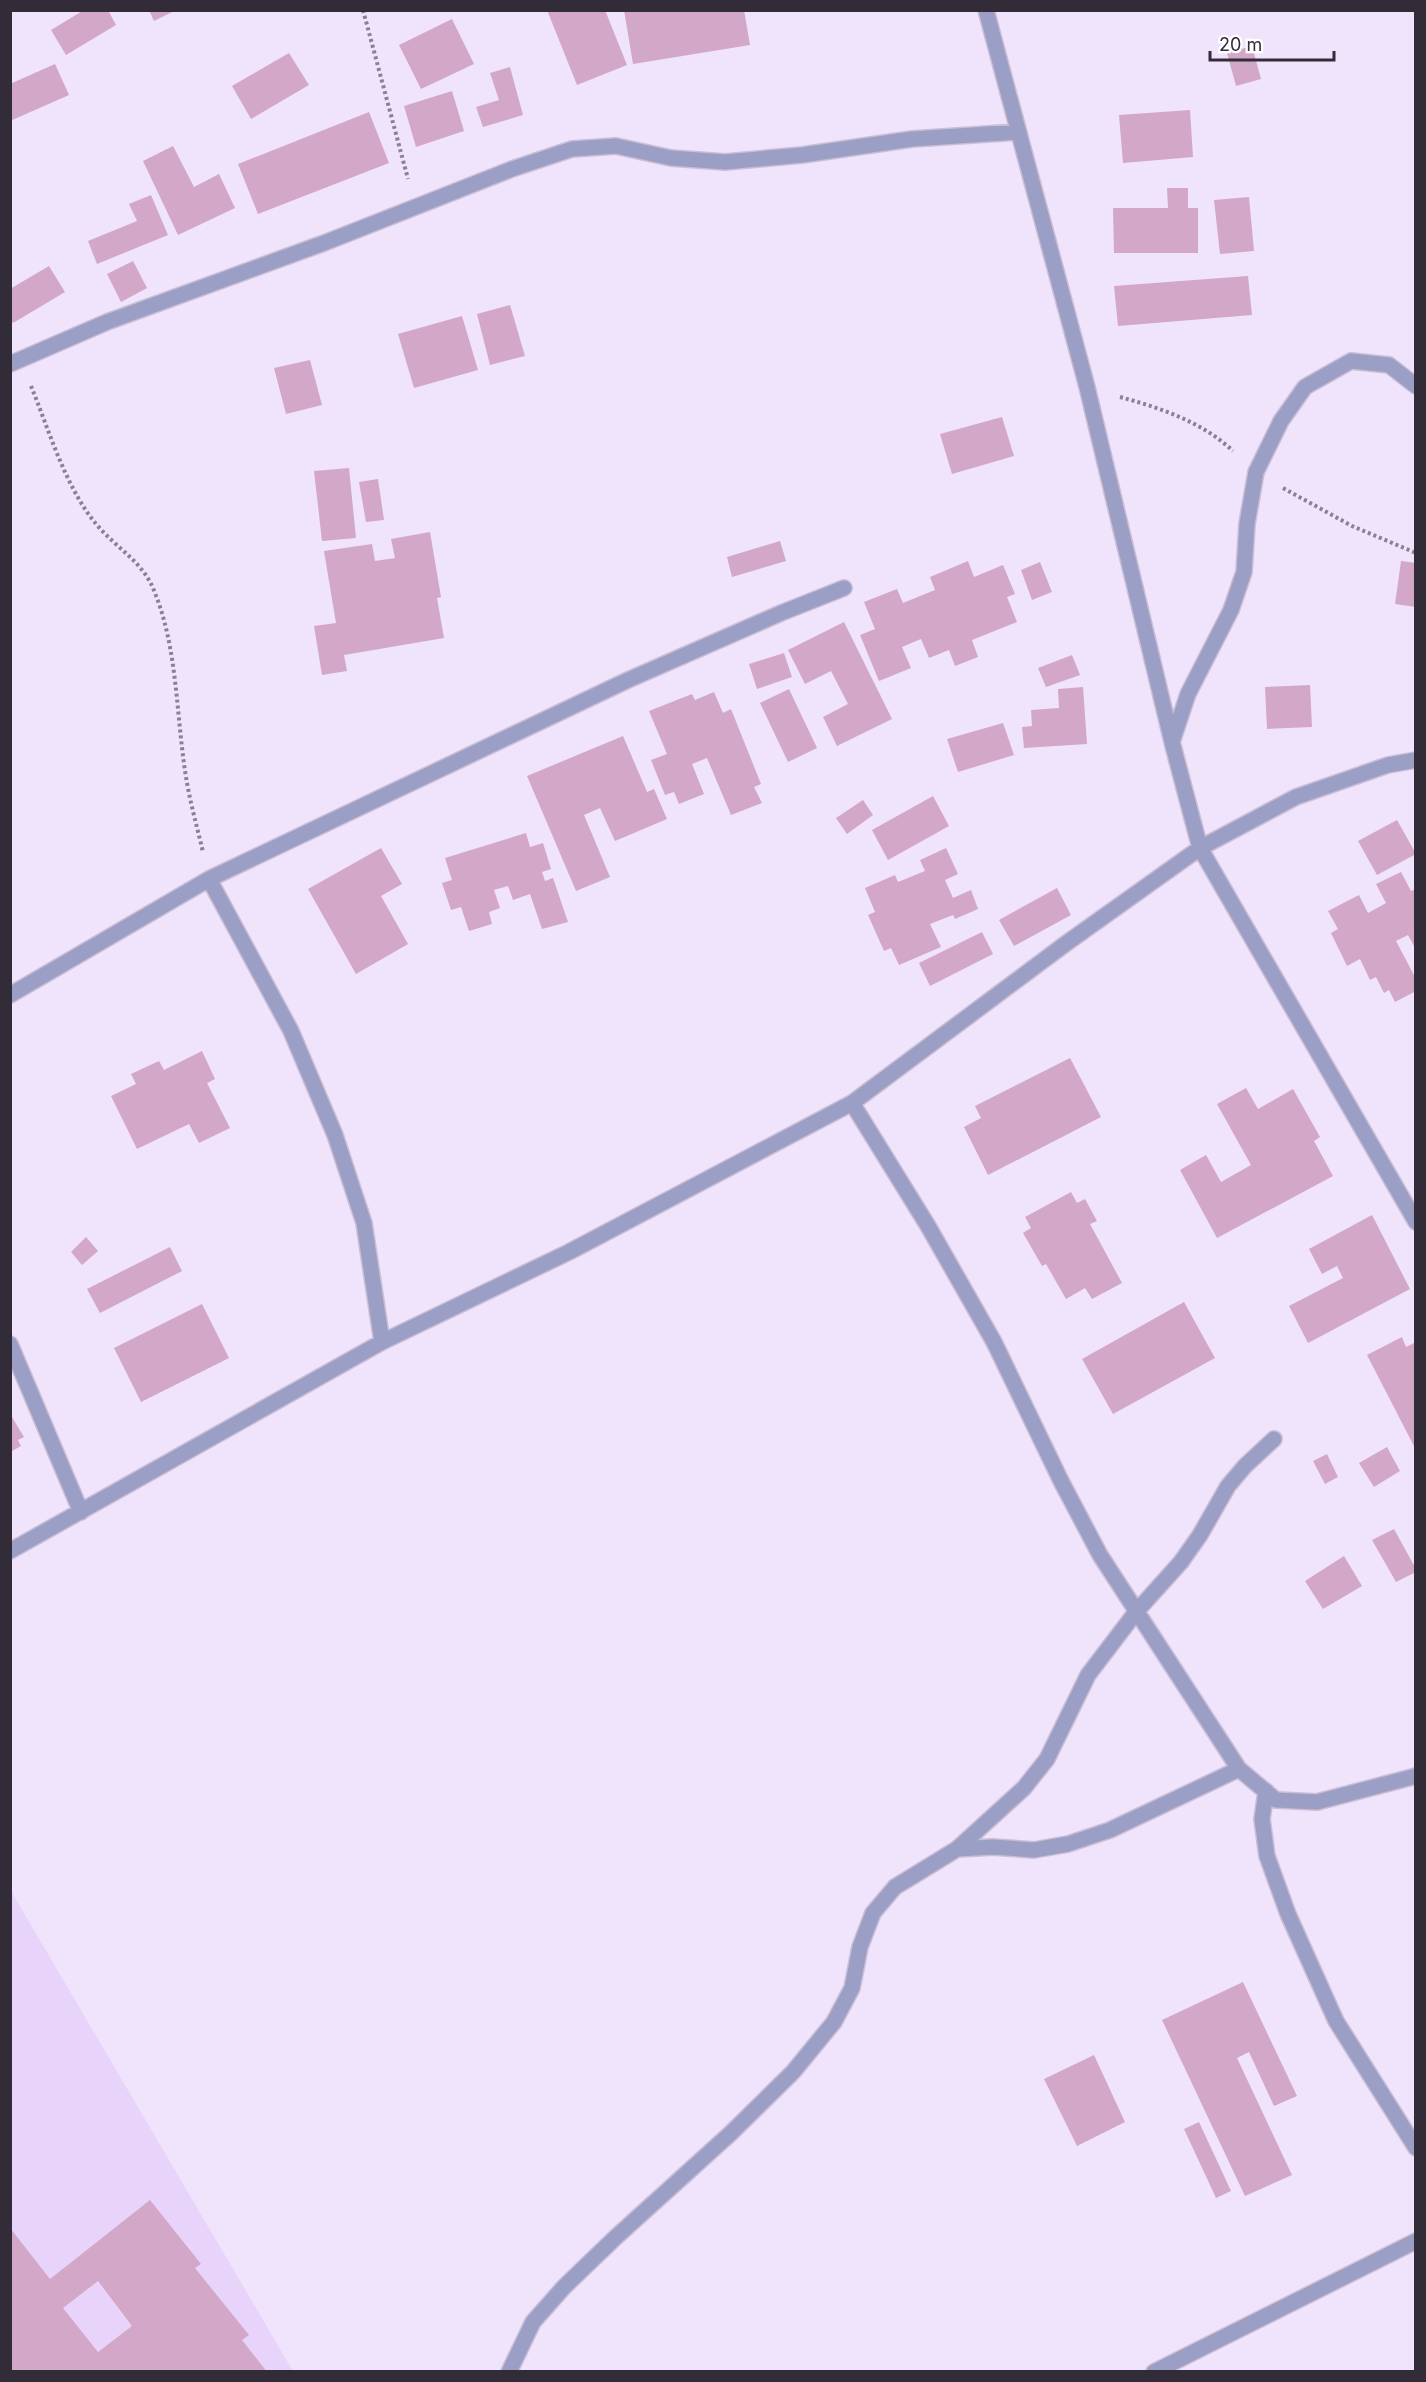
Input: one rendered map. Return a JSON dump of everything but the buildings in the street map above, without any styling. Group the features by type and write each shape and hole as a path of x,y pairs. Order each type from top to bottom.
{"street":[{"path":"986,10 1088,387 1172,742 1200,848 1416,1221"},
{"path":"15,361 107,322 236,276 512,169 573,149 616,146 672,158 725,162 802,155 912,139 1018,132"},
{"path":"1172,742 1188,694 1231,610 1244,572 1247,524 1256,472 1281,421 1305,387 1351,361 1389,365 1416,386"},
{"path":"10,995 209,879 628,680 844,588"},
{"path":"10,1551 382,1342 569,1252 852,1103 1058,949 1200,848 1296,797 1388,765 1416,759"},
{"path":"209,879 291,1031 335,1135 364,1223 382,1342"},
{"path":"852,1103 928,1226 994,1342 1061,1482 1100,1555 1239,1769 1276,1800 1317,1802 1416,1776"},
{"path":"10,1344 81,1512"},
{"path":"508,2372 533,2322 564,2287 616,2236 747,2118 793,2072 834,2022 852,1988 860,1947 873,1913 895,1887 957,1849 1024,1788 1047,1759 1088,1675 1136,1612 1181,1562 1200,1535 1228,1486 1274,1438"},
{"path":"957,1849 993,1847 1034,1850 1068,1844 1110,1830 1239,1769"},
{"path":"1266,1791 1262,1819 1267,1856 1288,1914 1336,2021 1416,2148"},
{"path":"1154,2372 1416,2241"}],"path":[{"path":"363,10 415,206"},
{"path":"15,361 83,505 97,526 141,567 155,591 172,664 186,778 209,879"},
{"path":"1088,387 1142,403 1194,423 1220,440 1256,472 1352,526 1416,553"}],"shaded area":[{"path":"11,1891 293,2371 11,2371"}]}
